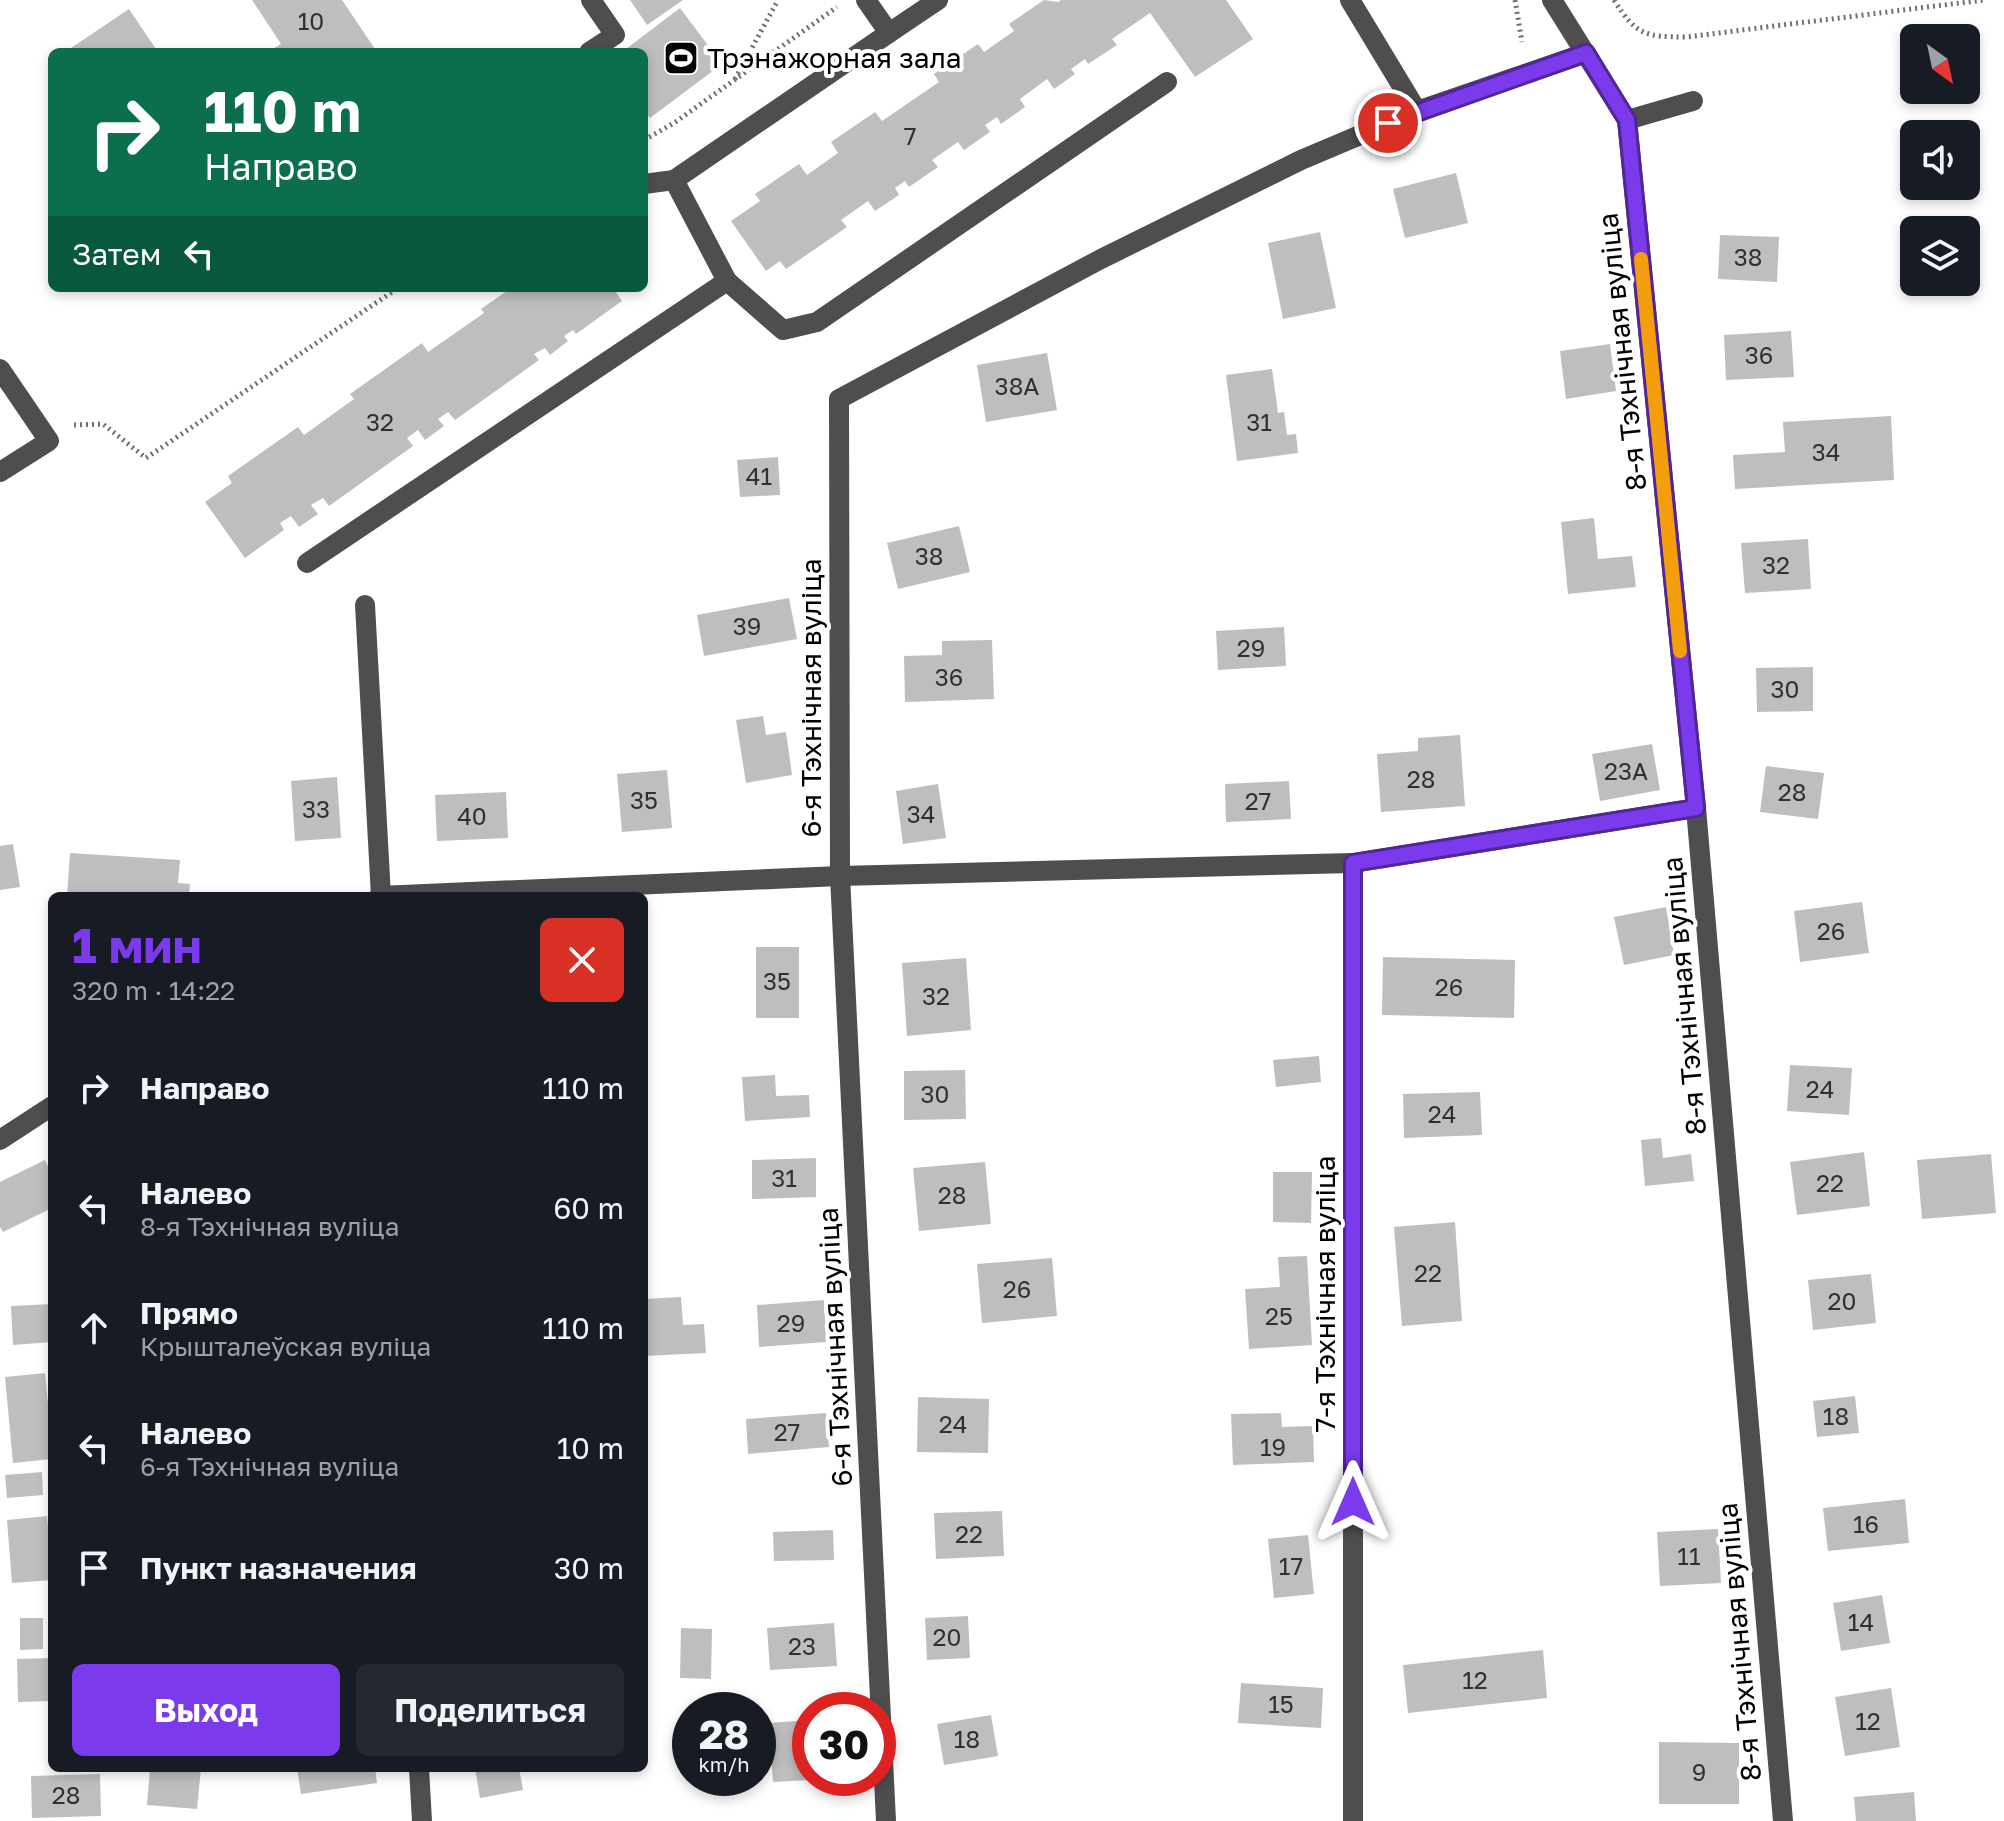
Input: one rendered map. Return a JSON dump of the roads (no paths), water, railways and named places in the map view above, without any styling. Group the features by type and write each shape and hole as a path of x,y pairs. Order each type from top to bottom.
{"street":[{"path":"591,0 615,35 595,48"},
{"path":"866,0 889,33"},
{"path":"648,183 674,180 938,0"},
{"path":"1350,0 1417,111"},
{"path":"1552,0 1627,120 1693,101"},
{"name":"6-я Тэхнічная вуліца","path":"886,1821 840,876 839,399 1101,259 1301,160 1417,111 1586,53"},
{"path":"674,180 727,281 783,330 817,322 1167,82"},
{"name":"8-я Тэхнічная вуліца","path":"1627,120 1696,808 1783,1821"},
{"path":"307,563 727,281"},
{"path":"0,369 49,441 0,472"},
{"path":"365,605 380,892"},
{"path":"472,892 840,876 1353,863 1696,808"},
{"name":"7-я Тэхнічная вуліца","path":"1353,863 1353,1821"},
{"path":"0,1140 48,1109"},
{"path":"419,1772 422,1821"}],"place":[{"name":"Трэнажорная зала","path":"681,58"}]}
